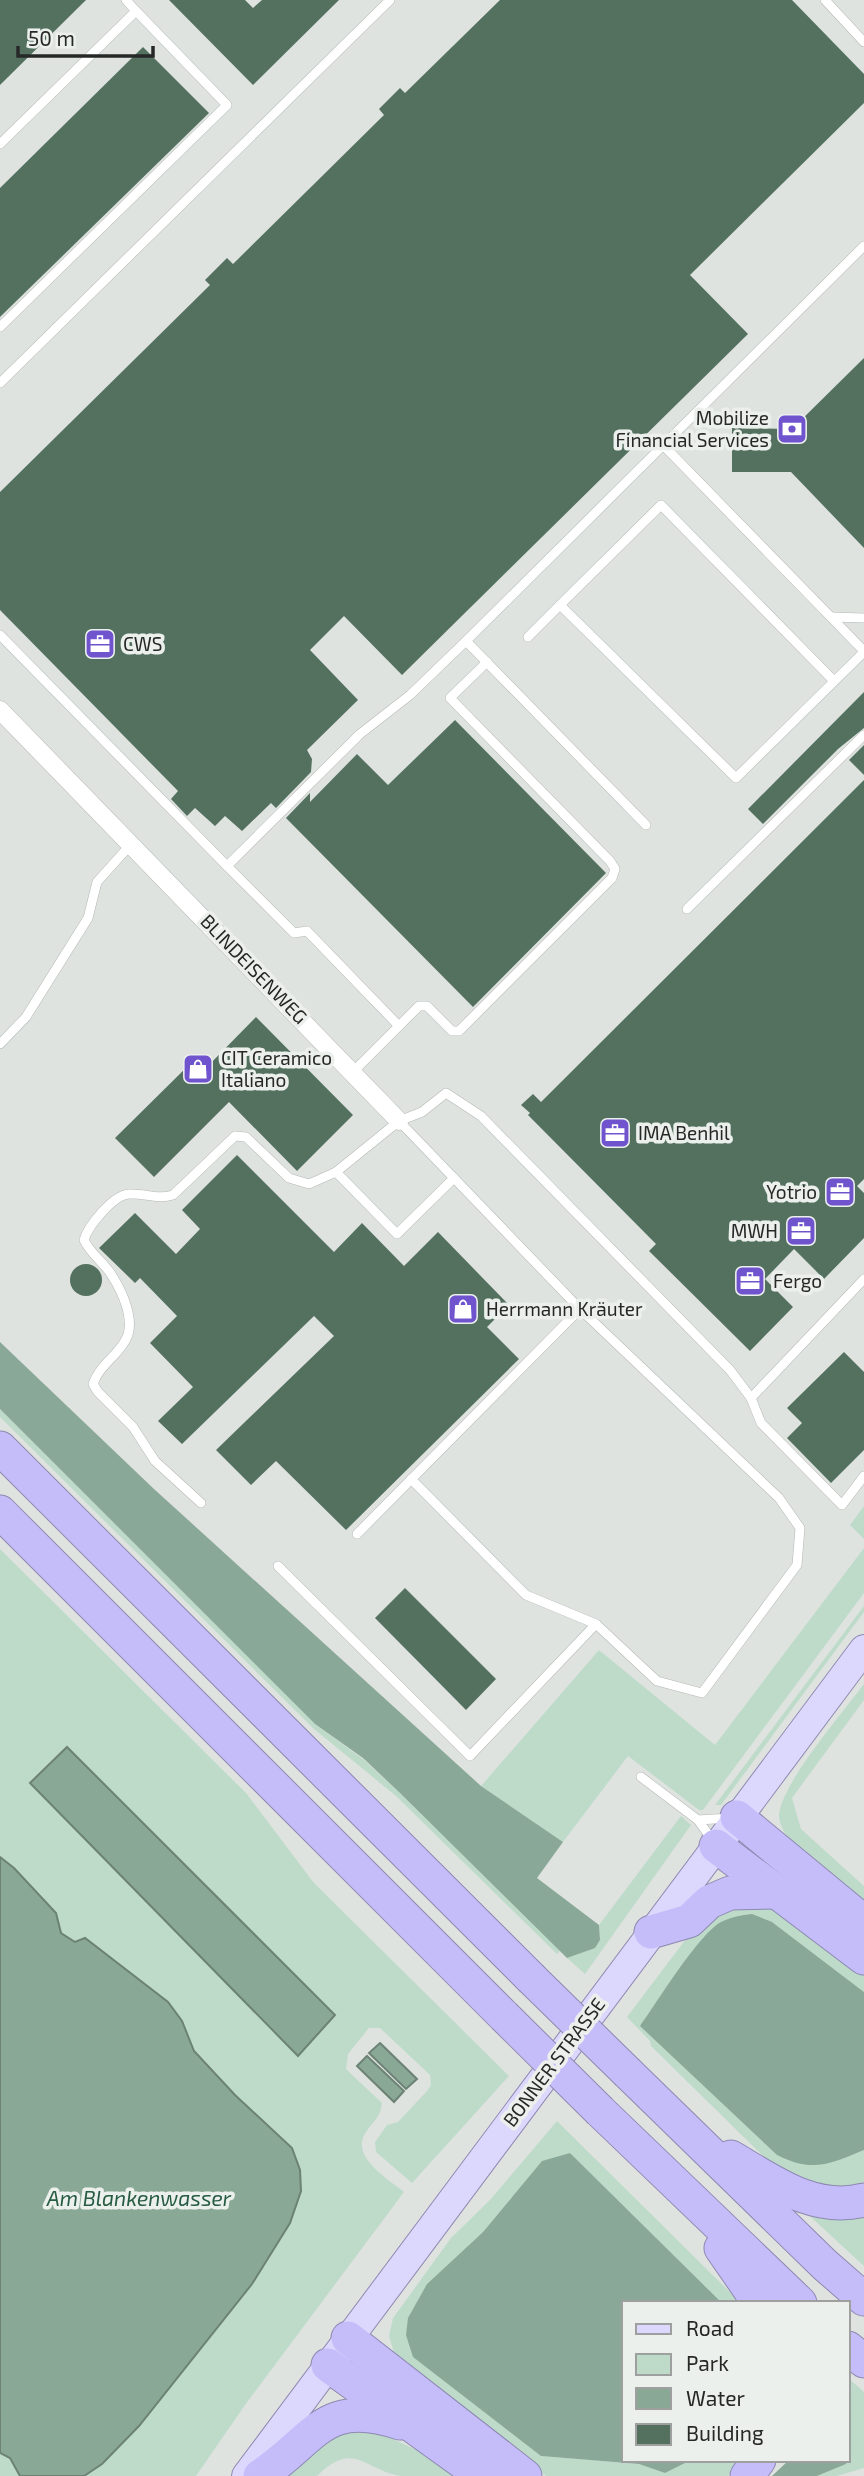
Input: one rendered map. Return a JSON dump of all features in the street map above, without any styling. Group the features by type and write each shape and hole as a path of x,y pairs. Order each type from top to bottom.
{"highway":[{"path":"0,1448 531,1978 825,2265 864,2299"},
{"path":"0,1512 600,2111 798,2301"},
{"path":"737,1817 864,1922"},
{"path":"707,1833 776,1892 864,1958"},
{"path":"650,1932 688,1921 709,1902 730,1893 776,1892"},
{"path":"686,2130 794,2194 835,2204 864,2200"},
{"path":"674,2184 758,2301"},
{"path":"348,2338 525,2476"},
{"path":"850,2349 864,2361"},
{"path":"328,2365 481,2476"},
{"path":"260,2476 330,2420 344,2416 367,2416 413,2428"}],"main road":[{"name":"BONNER STRASSE","path":"246,2476 650,1932 707,1833 737,1817 864,1649"}],"street":[{"name":"BLINDEISENWEG","path":"0,710 400,1121"}],"lane":[{"path":"0,327 227,105 126,0"},
{"path":"0,383 390,0"},
{"path":"825,0 864,42"},
{"path":"0,144 136,11"},
{"path":"227,866 360,734 410,695 864,246"},
{"path":"560,605 736,778 864,651 664,446"},
{"path":"528,637 661,505 834,681"},
{"path":"832,617 864,618"},
{"path":"0,635 294,933 307,932 399,1026"},
{"path":"466,640 646,825"},
{"path":"353,1072 419,1006 427,1006 452,1031 458,1031 612,878 615,869 450,698 487,662"},
{"path":"687,909 864,735"},
{"path":"0,1044 26,1017 88,918 97,882 132,843"},
{"path":"201,1503 155,1461 133,1427 93,1384 96,1374 125,1340 130,1328 130,1315 111,1274 83,1240 87,1230 118,1196 130,1194 162,1199 173,1195 236,1136 246,1136 289,1178 309,1184 336,1172 400,1121 422,1112 446,1093 481,1116 730,1370 751,1398 761,1423 842,1505 864,1476"},
{"path":"400,1121 580,1309 779,1498 800,1528 797,1565 702,1693 657,1681 596,1624 526,1595 411,1479"},
{"path":"336,1172 397,1234 454,1178"},
{"path":"751,1398 864,1279"},
{"path":"357,1534 580,1309"},
{"path":"278,1566 470,1756 596,1624"},
{"path":"641,1777 669,1798 707,1833"}],"green space":[{"path":"0,1409 315,1724 363,1759 400,1793 560,1951 557,1954 396,1796 314,1729 0,1417"},
{"path":"864,1506 864,1539 850,1525"},
{"path":"864,1548 864,1593 703,1810 699,1810 628,1756 563,1842 481,1786 599,1650 715,1745"},
{"path":"0,1549 246,1793 314,1883 509,2076 412,2183 376,2152 375,2142 387,2125 398,2122 427,2091 431,2085 430,2075 380,2028 369,2028 348,2054 346,2069 382,2103 362,2141 366,2158 380,2174 404,2192 245,2405 196,2476 84,2476 102,2464 139,2426 252,2284 235,2095 194,2051 182,2021 61,1933 55,1913 14,1868 0,1857","holes":["67,1748 335,2015 298,2055 30,1784"]},
{"path":"864,1606 864,1612 721,1805 715,1805"},
{"path":"864,1684 864,1700 792,1798 801,1829 864,1886 864,1904 789,1839 779,1815 782,1802 801,1767"},
{"path":"681,1816 691,1825 585,1974 567,1958 595,1947 600,1940 599,1925"},
{"path":"769,1902 864,1971 864,1992 772,1922 641,2026 777,2155 810,2164 831,2162 864,2150 864,2193 836,2196 771,2164 651,2046 650,2041 627,2017 701,1919 714,1909"},
{"path":"557,2121 739,2301 720,2301 570,2153 510,2199 483,2232 427,2284 541,2456 639,2464 665,2473 687,2462 741,2462 728,2476 546,2476 411,2372 395,2356 389,2336 393,2318 451,2238 490,2200"},
{"path":"801,2208 864,2210 864,2266"},
{"path":"850,2380 864,2392 864,2468 837,2476 817,2476 850,2462"},
{"path":"351,2429 385,2435 435,2459 461,2476 401,2476 350,2458 330,2465 317,2476 285,2476 303,2451"},
{"path":"0,2453 10,2458 20,2476 0,2476"}],"shaded area":[{"path":"0,1342 154,1489 481,1786 563,1842 537,1878 599,1925 600,1940 595,1948 567,1958 363,1758 315,1724 0,1409"},
{"path":"752,1914 772,1922 864,1992 864,2150 831,2162 811,2165 789,2161 777,2155 640,2026 690,1954 712,1929 729,1919"},
{"path":"570,2153 720,2301 622,2301 622,2462 687,2462 665,2473 639,2464 541,2456 413,2357 406,2335 408,2318 427,2284 483,2232 542,2161"},
{"path":"787,2462 846,2462 817,2476 772,2476"}],"water":[{"path":"67,1747 335,2015 298,2056 30,1783"},
{"name":"Am Blankenwasser","path":"0,1857 14,1868 56,1913 61,1933 75,1942 85,1938 168,2002 182,2021 194,2051 235,2095 292,2148 300,2170 301,2191 290,2223 252,2284 139,2426 102,2464 84,2476 20,2476 10,2458 0,2453"},
{"path":"380,2043 417,2079 406,2089 369,2053"},
{"path":"367,2056 404,2091 394,2102 357,2066"}],"building":[{"path":"0,0 86,0 0,85"},
{"path":"169,0 245,0 253,8 262,0 339,0 253,85"},
{"path":"500,0 792,0 864,74 864,103 690,275 748,334 402,675 344,616 310,650 358,700 307,750 312,759 311,772 276,808 271,803 242,831 225,816 215,826 195,808 187,816 171,799 178,791 0,610 0,492 210,285 205,280 227,258 233,264 384,115 379,109 400,88 405,93"},
{"path":"143,47 209,113 0,317 0,188"},
{"path":"864,358 864,548 791,472 732,472 732,428 792,429"},
{"path":"864,692 864,728 838,749 763,824 748,809"},
{"path":"455,720 606,873 473,1007 286,818 310,793 310,802 357,754 388,785"},
{"path":"864,745 864,775 849,760"},
{"path":"864,780 864,1179 857,1186 864,1193 864,1238 824,1279 794,1249 765,1279 793,1307 750,1351 649,1251 656,1244 521,1105 533,1094 541,1102"},
{"path":"256,1017 353,1115 297,1171 229,1102 154,1177 115,1138 196,1058 206,1068"},
{"path":"237,1155 334,1252 362,1223 404,1266 438,1232 509,1305 487,1327 519,1359 346,1530 276,1461 251,1485 216,1450 334,1336 314,1316 182,1444 158,1421 193,1387 150,1343 177,1316 140,1278 135,1283 99,1248 135,1213 176,1254 200,1229 182,1210"},
{"path":"86,1264 97,1269 102,1280 97,1291 86,1296 75,1291 70,1280 75,1269"},
{"path":"844,1352 864,1372 864,1450 831,1483 787,1438 802,1423 787,1408"},
{"path":"405,1588 496,1679 466,1710 375,1618"}],"place":[{"name":"Mobilize Financial Services","path":"792,429"},
{"name":"CWS","path":"100,644"},
{"name":"CIT Ceramico Italiano","path":"198,1069"},
{"name":"IMA Benhil","path":"615,1133"},
{"name":"Yotrio","path":"840,1192"},
{"name":"MWH","path":"801,1231"},
{"name":"Fergo","path":"750,1281"},
{"name":"Herrmann Kräuter","path":"463,1309"}]}
